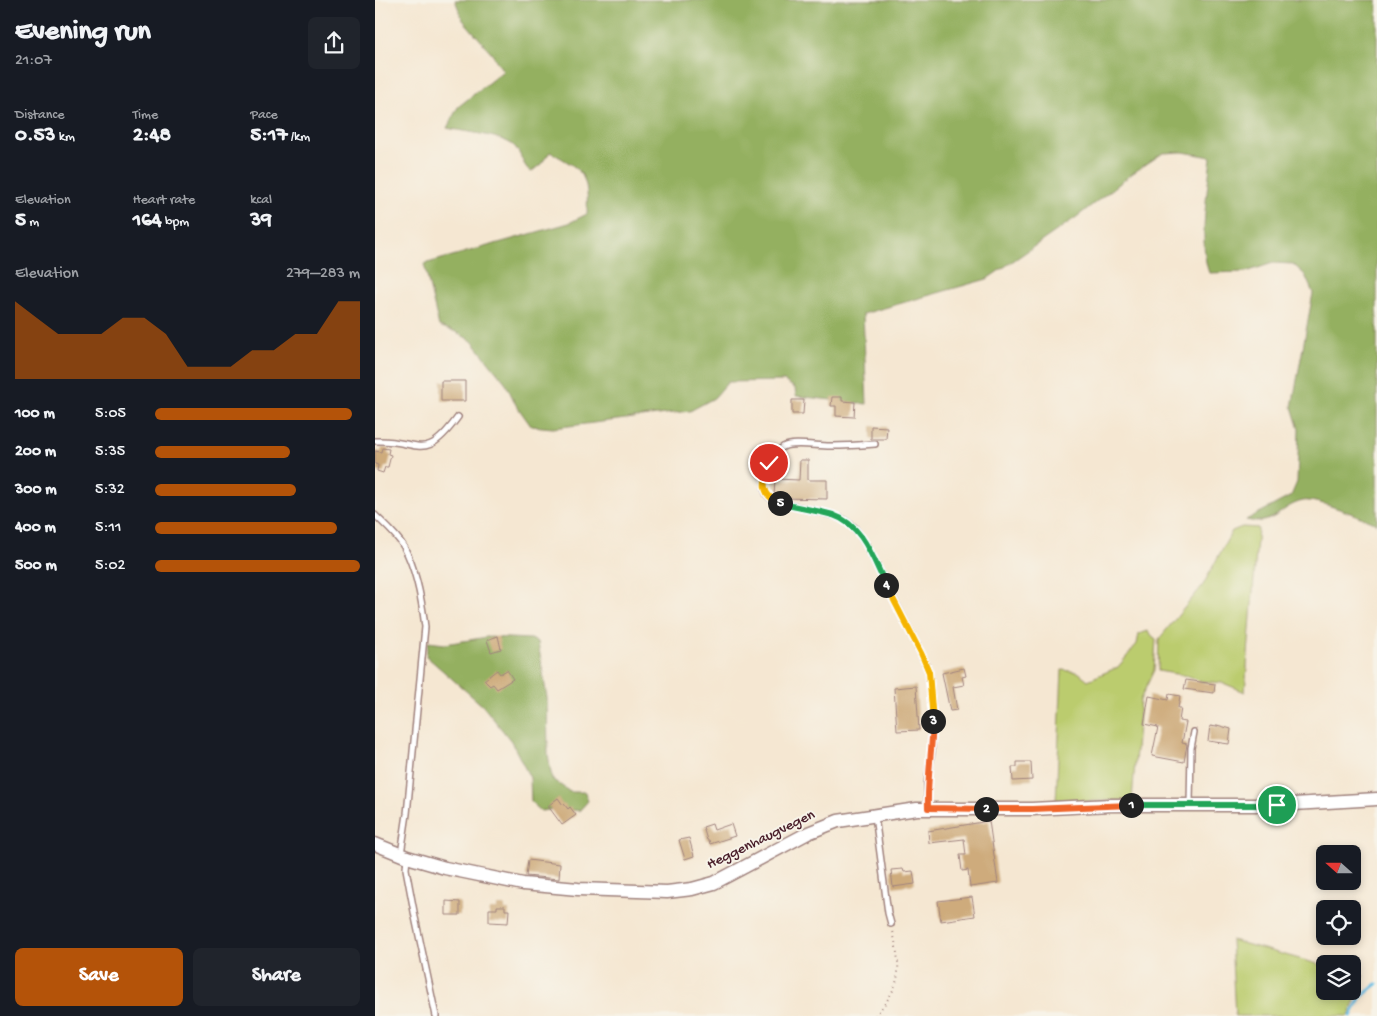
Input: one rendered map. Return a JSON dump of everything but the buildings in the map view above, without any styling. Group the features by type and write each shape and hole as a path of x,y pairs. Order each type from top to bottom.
{"street":[{"name":"Heggenhaugvegen","path":"375,844 404,856 454,870 523,884 626,892 679,891 715,883 819,828 838,821 928,808 1003,809 1110,805 1277,805 1377,799"}],"lane":[{"path":"375,441 417,447 430,446 458,418"},
{"path":"875,444 831,446 798,444 783,447 769,463 765,490 770,499 777,502 843,519 854,527 867,546 929,672 933,721 932,750 927,784 928,808"},
{"path":"375,515 403,546 411,565 423,606 425,627 404,856 436,1016"},
{"path":"1190,805 1191,748 1194,732"},
{"path":"875,815 891,924"}],"path":[{"path":"875,1016 893,993 899,975 898,957 891,924"}],"green space":[{"path":"455,0 1377,0 1377,524 1340,509 1309,501 1303,501 1288,507 1264,521 1246,520 1291,496 1297,482 1299,429 1292,407 1313,293 1305,275 1293,264 1273,263 1246,272 1209,273 1204,247 1204,232 1211,157 1183,152 1163,153 1133,173 1078,216 987,279 863,314 867,404 796,396 795,388 784,381 728,382 714,398 690,411 553,428 531,426 516,405 505,382 472,341 456,332 439,326 424,264 569,223 587,214 587,190 582,175 577,169 550,152 541,164 531,172 526,167 516,148 511,144 494,137 447,128 458,107 503,71 490,51 463,20"},
{"path":"1242,527 1258,528 1245,692 1223,683 1201,681 1188,676 1158,671 1159,639 1203,585 1232,531"},
{"path":"1148,631 1156,640 1154,670 1140,700 1132,800 1056,802 1062,670 1078,672 1088,680 1118,667 1137,644 1139,634"},
{"path":"487,637 531,639 538,642 547,698 548,754 552,779 570,792 585,792 588,801 579,811 563,808 541,811 531,802 530,778 511,741 483,706 426,656 428,642 445,644"},
{"path":"1231,940 1316,964 1316,1000 1355,1000 1349,1016 1235,1016"}],"waterway":[{"path":"1351,1016 1360,998 1377,984"}],"route":[{"path":"769,463 766,473 765,490 770,499 832,515 843,519 854,527 867,546 921,653 929,672 933,706 932,750 927,784 928,808 1032,809 1110,805 1277,805"}]}
